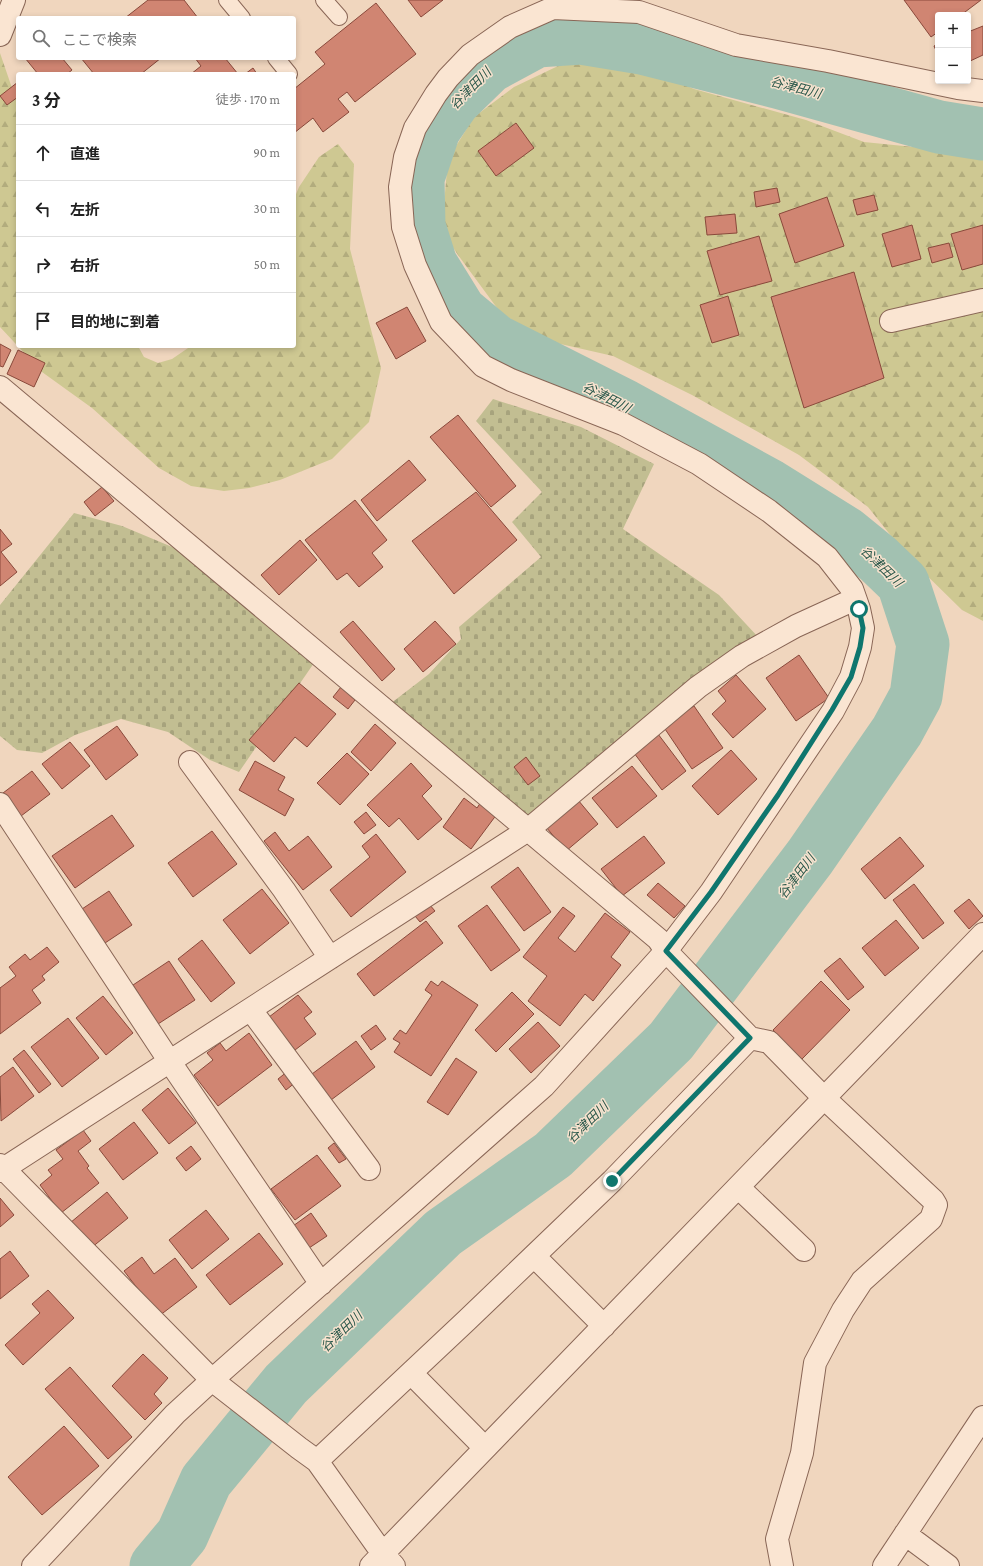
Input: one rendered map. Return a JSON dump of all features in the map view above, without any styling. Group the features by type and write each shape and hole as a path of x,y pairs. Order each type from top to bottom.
{"street":[{"path":"0,35 14,0"},
{"path":"33,1566 175,1414 544,1086 674,958 711,892 778,795 832,710 851,677 860,647 863,628 859,609 852,589 827,557 769,511 734,486 699,464 623,424 511,380 483,366 441,322 415,265 404,227 400,187 405,157 415,128 436,94 448,78 470,55 510,27 551,4 639,12 736,44 828,61 958,88 983,91"},
{"path":"891,321 983,300"},
{"path":"0,387 658,939 674,958 750,1038 769,1042 824,1098 933,1200 936,1205 930,1219 862,1281 843,1310 815,1363 802,1453 777,1539 782,1566"},
{"path":"856,599 796,626 742,656 698,686 528,830 170,1062 1,1168 212,1380 237,1398 299,1448 318,1461 383,1562 485,1448 983,934"},
{"path":"190,762 284,890 330,958"},
{"path":"0,804 170,1062 320,1284"},
{"path":"251,1010 369,1169"},
{"path":"318,1461 612,1181 750,1038"},
{"path":"738,1187 804,1250"},
{"path":"534,1256 604,1326"},
{"path":"411,1373 485,1448"},
{"path":"884,1566 983,1417"},
{"path":"905,1534 948,1566"}],"lane":[{"path":"227,0 240,16"},
{"path":"324,0 339,17"},
{"path":"278,60 287,72"}],"green space":[{"path":"0,53 16,96 16,344 0,327"},
{"path":"599,60 640,66 694,89 806,120 864,142 983,154 983,621 962,610 908,557 868,507 799,455 692,395 613,356 543,340 500,312 458,255 444,234 444,204 448,159 474,117 514,87 558,66"},
{"path":"338,144 354,164 350,249 381,368 369,422 332,459 280,480 249,488 224,491 191,486 159,468 92,408 42,372 20,348 139,348 144,357 158,363 172,359 188,348 296,348 296,194 299,187 319,157"},
{"path":"493,399 581,427 654,464 623,529 719,595 759,638 529,817 390,704 429,674 461,639 459,627 541,557 512,522 542,492 476,421"},
{"path":"74,513 122,526 177,549 314,663 239,772 210,760 168,732 121,719 75,735 42,753 17,750 0,736 0,605"}],"building":[{"path":"148,0 184,0 196,16 128,16"},
{"path":"408,0 443,0 421,17"},
{"path":"904,0 981,0 965,12 935,12 935,34 931,37"},
{"path":"376,3 416,54 355,102 347,92 338,99 349,112 323,132 313,118 296,131 296,87 325,64 315,52"},
{"path":"983,26 983,55 971,61 971,48 971,31"},
{"path":"27,60 64,60 72,70 70,72 36,72"},
{"path":"83,60 158,60 144,72 92,72"},
{"path":"196,60 227,60 236,72 194,72 201,66"},
{"path":"253,68 256,72 248,72"},
{"path":"16,84 16,98 7,105 0,96"},
{"path":"516,123 534,148 496,176 478,151"},
{"path":"777,188 780,202 756,207 754,192"},
{"path":"874,195 878,210 857,215 853,200"},
{"path":"827,197 844,246 795,263 779,214"},
{"path":"735,214 737,233 707,235 705,217"},
{"path":"912,225 921,259 892,267 882,234"},
{"path":"983,225 983,264 962,270 951,234"},
{"path":"759,236 772,281 720,295 707,251"},
{"path":"949,243 953,257 932,263 928,248"},
{"path":"854,272 884,378 804,408 771,297"},
{"path":"728,296 739,335 712,343 700,305"},
{"path":"407,307 426,341 396,359 376,323"},
{"path":"0,344 11,350 3,367 0,366"},
{"path":"18,350 45,363 34,387 7,374"},
{"path":"458,415 516,486 491,507 430,437"},
{"path":"409,460 426,480 377,521 361,500"},
{"path":"102,487 114,501 95,516 84,502"},
{"path":"476,492 517,540 454,594 412,541"},
{"path":"355,500 387,540 372,553 383,567 359,587 347,573 337,580 305,540"},
{"path":"0,529 12,544 1,552 17,572 0,586"},
{"path":"300,540 317,560 279,595 261,575"},
{"path":"353,621 395,669 382,681 340,632"},
{"path":"435,621 456,644 423,672 404,649"},
{"path":"799,655 829,698 796,721 766,678"},
{"path":"736,675 766,709 733,738 712,714 726,701 718,691"},
{"path":"299,683 336,714 307,747 295,737 274,762 249,740"},
{"path":"341,687 355,700 348,709 333,697"},
{"path":"694,706 723,748 692,769 663,726"},
{"path":"375,724 396,743 371,771 351,752"},
{"path":"117,726 138,755 106,780 84,750"},
{"path":"658,734 686,771 662,790 634,753"},
{"path":"70,742 90,766 62,789 42,764"},
{"path":"731,750 757,779 718,815 692,786"},
{"path":"347,753 369,774 340,805 317,783"},
{"path":"526,757 540,776 528,785 514,767"},
{"path":"255,761 285,777 278,790 294,799 285,816 239,790"},
{"path":"411,763 432,786 422,796 442,819 418,840 399,818 389,827 367,805"},
{"path":"632,766 657,796 617,828 592,798"},
{"path":"32,771 50,794 21,816 3,793"},
{"path":"464,798 477,808 481,802 497,814 471,849 443,827"},
{"path":"578,800 598,824 566,851 546,827"},
{"path":"366,812 376,825 364,834 354,822"},
{"path":"112,815 134,846 75,888 52,856"},
{"path":"212,831 237,864 193,897 168,863"},
{"path":"275,832 289,851 308,836 332,867 303,890 264,841"},
{"path":"376,834 406,872 351,917 330,890 370,857 362,846"},
{"path":"644,836 665,863 622,896 601,869"},
{"path":"900,837 924,866 885,899 861,869"},
{"path":"518,867 551,912 524,931 491,887"},
{"path":"658,883 685,906 674,918 647,895"},
{"path":"914,884 944,923 923,939 893,900"},
{"path":"262,889 289,923 250,954 223,920"},
{"path":"109,891 132,925 105,943 82,909"},
{"path":"969,899 983,916 969,929 954,911"},
{"path":"429,904 435,911 420,922 415,916"},
{"path":"487,905 520,950 491,971 458,926"},
{"path":"563,907 575,916 558,938 575,952 605,913 630,932 611,957 621,965 593,1001 585,994 560,1026 528,1001 547,976 523,957"},
{"path":"896,920 919,948 885,976 862,948"},
{"path":"426,921 443,943 374,996 357,974"},
{"path":"202,940 235,983 211,1002 178,959"},
{"path":"47,947 59,962 42,976 45,980 32,990 41,1003 0,1034 0,988 16,976 9,967 25,954 30,960"},
{"path":"840,958 864,987 848,1000 824,971"},
{"path":"169,961 195,1000 158,1024 133,985"},
{"path":"431,981 438,986 442,981 478,1005 431,1076 394,1052 400,1043 393,1039 400,1030 406,1034 432,995 425,990"},
{"path":"821,981 850,1010 802,1059 773,1030"},
{"path":"512,992 534,1014 496,1052 475,1030"},
{"path":"298,995 312,1012 304,1018 316,1034 295,1050 269,1017"},
{"path":"103,996 133,1033 106,1055 76,1018"},
{"path":"68,1018 99,1058 62,1087 31,1047"},
{"path":"538,1022 560,1046 531,1073 509,1049"},
{"path":"376,1025 386,1039 371,1050 361,1036"},
{"path":"249,1033 272,1065 218,1106 194,1075 213,1060 207,1053 220,1043 226,1051"},
{"path":"356,1041 375,1067 331,1100 312,1074"},
{"path":"24,1050 51,1084 39,1093 13,1059"},
{"path":"456,1058 477,1072 448,1115 427,1102"},
{"path":"13,1067 34,1096 1,1121 0,1077"},
{"path":"288,1071 296,1082 286,1090 278,1079"},
{"path":"168,1088 196,1123 169,1144 142,1110"},
{"path":"134,1122 158,1153 123,1180 99,1149"},
{"path":"83,1130 91,1141 78,1151 89,1166 87,1168 99,1183 61,1213 40,1185 52,1175 48,1170 63,1159 56,1150"},
{"path":"334,1143 346,1159 339,1163 328,1148"},
{"path":"191,1146 201,1159 186,1171 176,1158"},
{"path":"317,1155 341,1186 295,1220 271,1189"},
{"path":"107,1192 128,1218 91,1248 70,1223"},
{"path":"0,1198 14,1215 0,1227"},
{"path":"206,1210 229,1239 192,1269 169,1240"},
{"path":"311,1213 327,1236 309,1248 293,1226"},
{"path":"259,1233 283,1264 230,1305 206,1275"},
{"path":"10,1251 29,1276 0,1299 0,1259"},
{"path":"142,1257 154,1274 175,1258 197,1287 159,1316 124,1271"},
{"path":"48,1290 74,1318 23,1365 5,1345 40,1313 32,1304"},
{"path":"143,1354 168,1378 154,1394 162,1403 145,1420 112,1386"},
{"path":"70,1367 132,1437 108,1459 45,1389"},
{"path":"64,1426 99,1466 42,1515 8,1477"}],"waterway":[{"name":"谷津田川","path":"156,1566 182,1535 206,1481 286,1384 443,1233 553,1155 671,1041 810,857 897,731 916,696 923,644 903,583 878,559 846,533 769,485 625,406 496,341 460,311 431,264 419,226 418,178 434,130 454,101 489,67 537,41 581,38 642,48 777,82 939,127 983,134"}],"route":[{"path":"612,1181 750,1038 666,951 711,892 778,795 832,710 851,677 860,647 863,628 859,609"}]}
